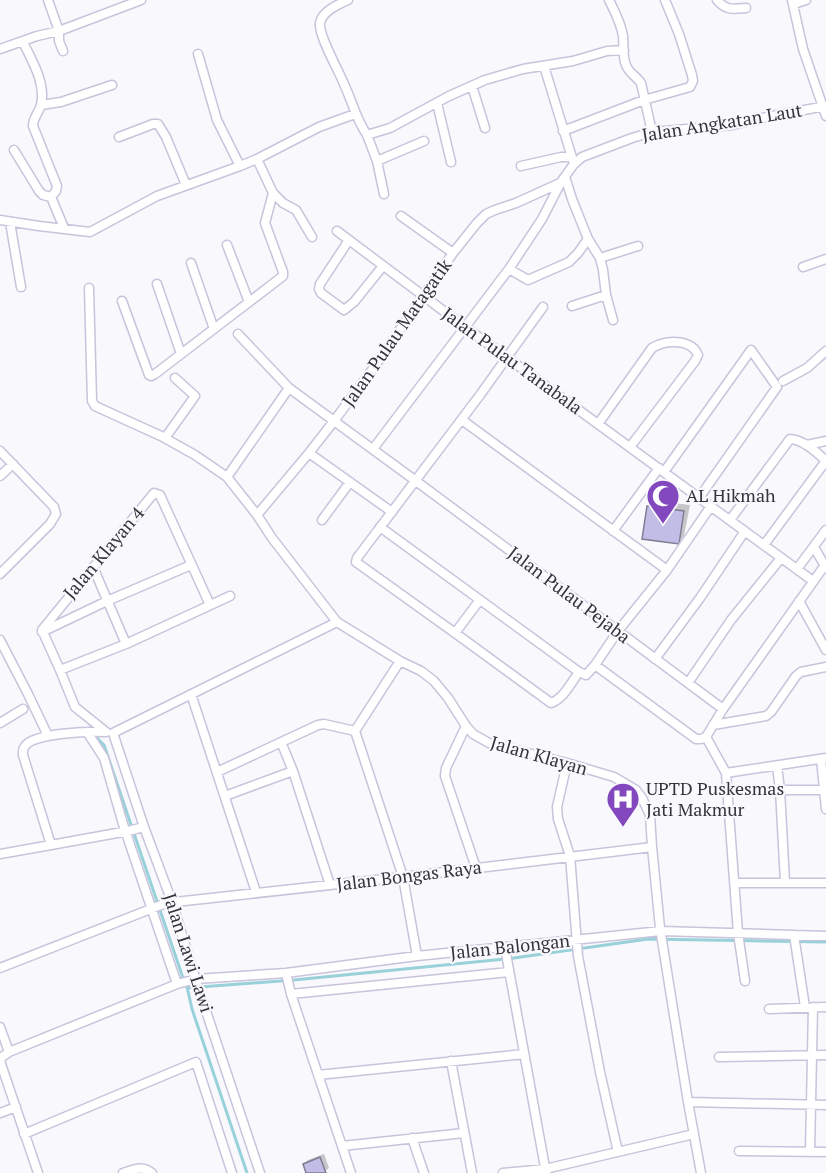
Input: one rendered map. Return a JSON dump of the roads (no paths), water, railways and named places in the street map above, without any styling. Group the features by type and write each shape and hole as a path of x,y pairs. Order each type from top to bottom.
{"street":[{"path":"48,0 63,51"},
{"path":"0,49 38,36 59,32 141,0"},
{"path":"348,0 332,8 323,16 320,23 322,35 355,114 367,135 377,161 384,194"},
{"path":"609,0 618,18 623,36 625,63 628,70 641,83 652,132"},
{"path":"563,131 644,100 690,87 693,81 679,34 665,0"},
{"path":"717,0 730,10 746,8"},
{"path":"806,0 793,2 803,49 826,116"},
{"path":"23,42 42,89 41,105 33,119 33,126 57,186 51,197"},
{"path":"367,135 390,128 449,96 485,80 507,73 573,61 607,51 624,50"},
{"path":"198,54 217,120 240,166"},
{"path":"544,66 572,161"},
{"path":"41,105 62,102 112,85"},
{"path":"472,86 485,128"},
{"path":"437,103 452,162"},
{"name":"Jalan Angkatan Laut","path":"373,449 508,269 542,219 572,161 652,132 733,125 824,106"},
{"path":"0,220 90,232 137,205 257,159 319,127 355,114"},
{"path":"119,137 158,124 166,137 186,185"},
{"path":"377,161 424,141"},
{"path":"14,150 39,191 51,197"},
{"path":"521,166 561,157 572,161"},
{"path":"257,159 273,193 283,203 296,210 312,237"},
{"path":"563,180 588,239 600,258 613,320"},
{"name":"Jalan Pulau Matagatik","path":"257,515 334,421 453,253 477,223 486,214 516,203 563,180"},
{"path":"122,302 151,376 283,276 266,223 273,193"},
{"path":"51,197 64,228"},
{"path":"401,216 453,253"},
{"path":"10,222 21,287"},
{"name":"Jalan Pulau Tanabala","path":"337,231 813,581"},
{"path":"508,269 528,280 568,262 588,239"},
{"path":"349,240 320,284 321,293 344,310 354,303 383,266"},
{"path":"227,245 249,302"},
{"path":"600,258 638,246"},
{"path":"803,267 826,260"},
{"path":"191,263 214,329"},
{"path":"157,285 181,354"},
{"name":"Jalan Klayan","path":"89,288 92,401 95,406 165,438 227,477 337,622 434,681 473,734 489,743 614,777 636,790 642,798 650,815 661,937 701,1173"},
{"path":"572,306 606,295"},
{"path":"543,307 356,562 551,703 561,697 579,672"},
{"name":"Jalan Pulau Pejaba","path":"238,334 289,388 723,709"},
{"path":"598,424 652,348 670,341 685,344 696,350 698,355 695,361 630,447"},
{"path":"613,531 751,350 780,384"},
{"path":"699,498 780,384 807,368 826,351"},
{"path":"165,438 195,396 175,378"},
{"path":"227,477 289,388"},
{"path":"462,420 667,570"},
{"path":"730,520 790,439 807,445 825,462 764,545"},
{"path":"807,445 826,441"},
{"path":"0,451 54,507 56,514 50,524 0,574"},
{"path":"309,453 392,512"},
{"path":"0,476 13,464"},
{"path":"322,520 350,482"},
{"name":"Jalan Klayan 4","path":"42,630 154,493 160,495 210,605"},
{"path":"380,527 479,601 579,672 588,675 618,631 667,570 711,506"},
{"path":"797,569 826,530"},
{"path":"655,659 745,531"},
{"path":"595,665 696,739 701,739 706,736 825,567 814,548"},
{"path":"688,683 731,620 781,558"},
{"path":"109,732 75,707 42,630 191,565"},
{"path":"93,567 126,644"},
{"path":"60,670 126,644 230,596"},
{"path":"455,633 479,601"},
{"path":"799,602 826,650"},
{"path":"51,846 23,755 26,744 48,736 109,732 337,622"},
{"path":"0,640 48,736"},
{"path":"355,731 400,661"},
{"path":"713,725 766,716 796,676 801,672 826,667"},
{"path":"191,694 256,892"},
{"path":"0,723 24,709"},
{"path":"217,772 318,725 324,724 355,731"},
{"path":"466,726 446,768 445,776 476,868"},
{"path":"355,731 403,877 417,956"},
{"path":"87,732 104,758 133,830 154,907 188,982"},
{"name":"Jalan Lawi Lawi","path":"109,732 133,830 169,902 188,982 201,994 260,1173"},
{"path":"706,736 726,773 739,938 745,981"},
{"path":"280,742 293,771 330,885"},
{"path":"726,773 824,758 826,808"},
{"path":"567,763 557,807 558,819 570,856 578,956 618,1152"},
{"path":"777,766 785,882"},
{"path":"225,796 293,771"},
{"path":"780,790 824,790"},
{"path":"0,854 133,830"},
{"name":"Jalan Bongas Raya","path":"0,968 169,902 652,847"},
{"path":"735,883 826,883"},
{"name":"Jalan Balongan","path":"0,1060 9,1052 188,982 286,975 417,956 505,951 576,943 661,937 794,939 826,936"},
{"path":"794,939 809,1007 812,1054 810,1152"},
{"path":"505,951 546,1171"},
{"path":"290,991 509,970"},
{"path":"286,975 351,1173"},
{"path":"769,1009 826,1007"},
{"path":"0,1026 9,1052"},
{"path":"318,1075 524,1054"},
{"path":"719,1057 826,1055"},
{"path":"0,1060 38,1173"},
{"path":"451,1061 472,1173"},
{"path":"24,1134 196,1062 231,1173"},
{"path":"688,1102 826,1105"},
{"path":"0,1113 16,1107"},
{"path":"342,1146 464,1133"},
{"path":"503,1173 546,1171 694,1134"},
{"path":"412,1138 424,1173"},
{"path":"739,1151 826,1152"},
{"path":"123,1173 139,1168 147,1169 152,1173"}],"waterway":[{"path":"95,736 104,745 184,981"},
{"path":"187,988 294,980 514,958 648,939 826,942"},
{"path":"187,987 192,1009 247,1173"}],"place":[{"name":"AL Hikmah","path":"663,525"},
{"name":"UPTD Puskesmas Jati Makmur","path":"623,828"}]}
